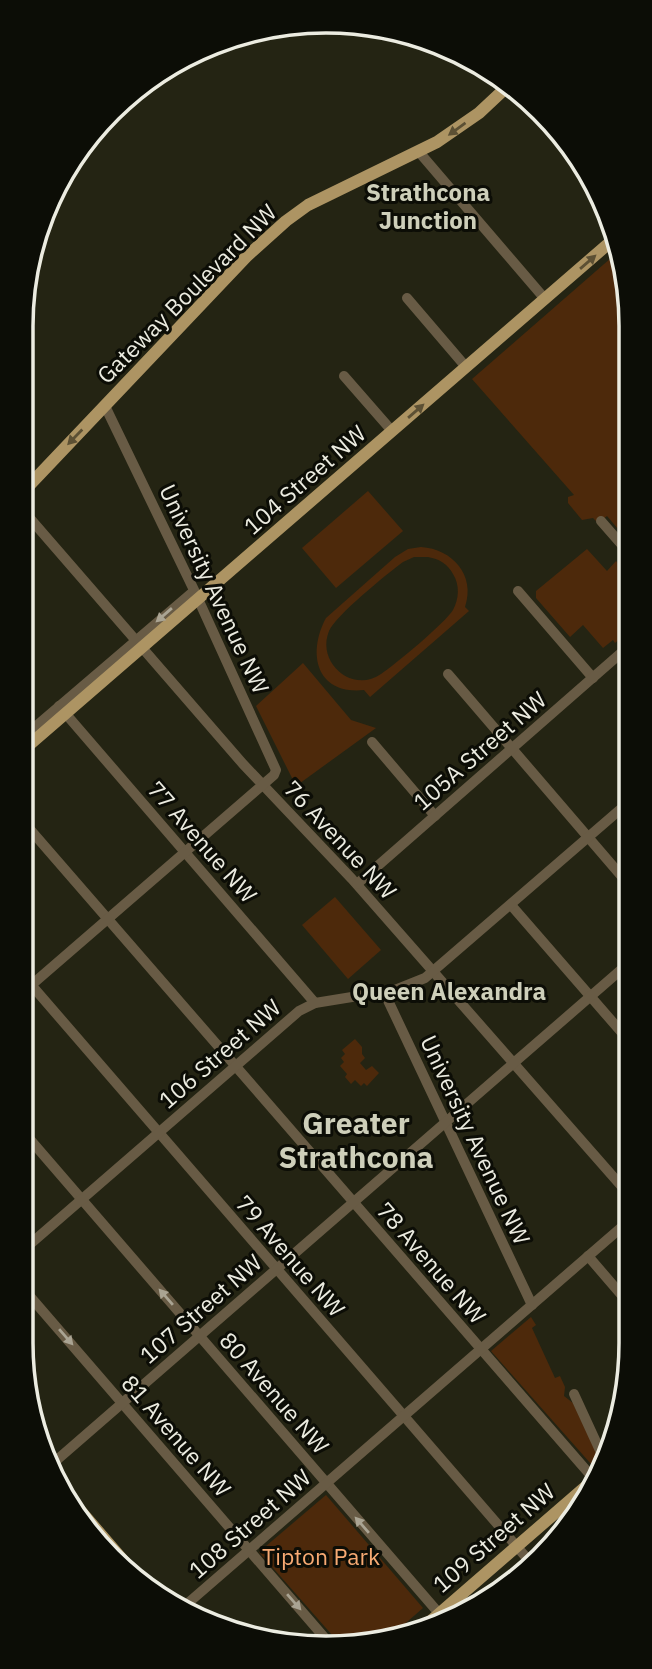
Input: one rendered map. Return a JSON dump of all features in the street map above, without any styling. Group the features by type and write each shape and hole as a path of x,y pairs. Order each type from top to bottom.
{"main road":[{"name":"Gateway Boulevard NW","path":"33,481 246,257 286,221 326,195 419,152 455,131 501,92"},
{"name":"104 Street NW","path":"33,740 62,710 607,245"},
{"name":"109 Street NW","path":"449,1608 578,1492"}],"street":[{"path":"419,152 545,299"},
{"path":"407,298 467,367"},
{"path":"344,376 392,431"},
{"name":"University Avenue NW","path":"105,406 276,766 274,775 262,785"},
{"path":"601,521 619,542"},
{"name":"76 Avenue NW","path":"33,523 262,785 356,884 619,1183"},
{"path":"518,591 593,678"},
{"name":"105A Street NW","path":"356,884 619,655"},
{"path":"448,674 619,873"},
{"name":"104 Street NW","path":"33,731 62,710"},
{"name":"77 Avenue NW","path":"62,710 315,1003"},
{"path":"372,742 435,816"},
{"path":"33,983 262,785"},
{"name":"106 Street NW","path":"33,1241 299,1011 315,1003 384,992 425,978 619,811"},
{"name":"78 Avenue NW","path":"33,833 588,1475"},
{"path":"511,905 619,1029"},
{"name":"107 Street NW","path":"58,1459 619,971"},
{"name":"79 Avenue NW","path":"33,987 526,1557"},
{"name":"University Avenue NW","path":"384,992 532,1305"},
{"name":"80 Avenue NW","path":"33,1143 438,1613"},
{"name":"108 Street NW","path":"189,1602 619,1229"},
{"path":"588,1256 619,1292"},
{"name":"81 Avenue NW","path":"33,1300 323,1636"},
{"path":"574,1394 599,1448"}],"green space":[{"path":"611,258 619,326 619,530 607,516 598,523 593,518 582,520 568,503 568,497 574,495 472,379"},
{"path":"368,491 403,531 336,588 302,548"},
{"path":"408,549 432,549 451,558 459,566 467,584 465,607 469,611 370,697 364,690 348,690 335,686 326,679 317,657 320,631 326,618 395,557","holes":["414,557 432,558 449,567 457,583 457,601 453,610 420,643 381,674 359,680 340,672 332,664 326,643 329,631 341,615 403,562"]},
{"path":"587,549 607,571 616,561 619,564 619,640 615,643 613,640 603,648 583,625 570,637 536,598 536,591"},
{"path":"303,663 351,720 376,728 296,786 256,706"},
{"path":"335,897 381,950 348,979 302,925"},
{"path":"355,1039 362,1047 365,1058 360,1063 366,1070 372,1066 379,1073 367,1086 364,1083 361,1086 355,1080 351,1084 340,1066 344,1062 341,1058 345,1054 342,1050"},
{"path":"531,1317 536,1325 532,1328 555,1378 560,1376 565,1387 564,1396 573,1403 597,1453 591,1464 491,1351"},
{"name":"Tipton Park","path":"326,1495 423,1608 402,1626 333,1636 259,1552"}],"district":[{"name":"Strathcona Junction","path":"428,207"},
{"name":"Queen Alexandra","path":"449,992"},
{"name":"Greater Strathcona","path":"356,1141"}]}
